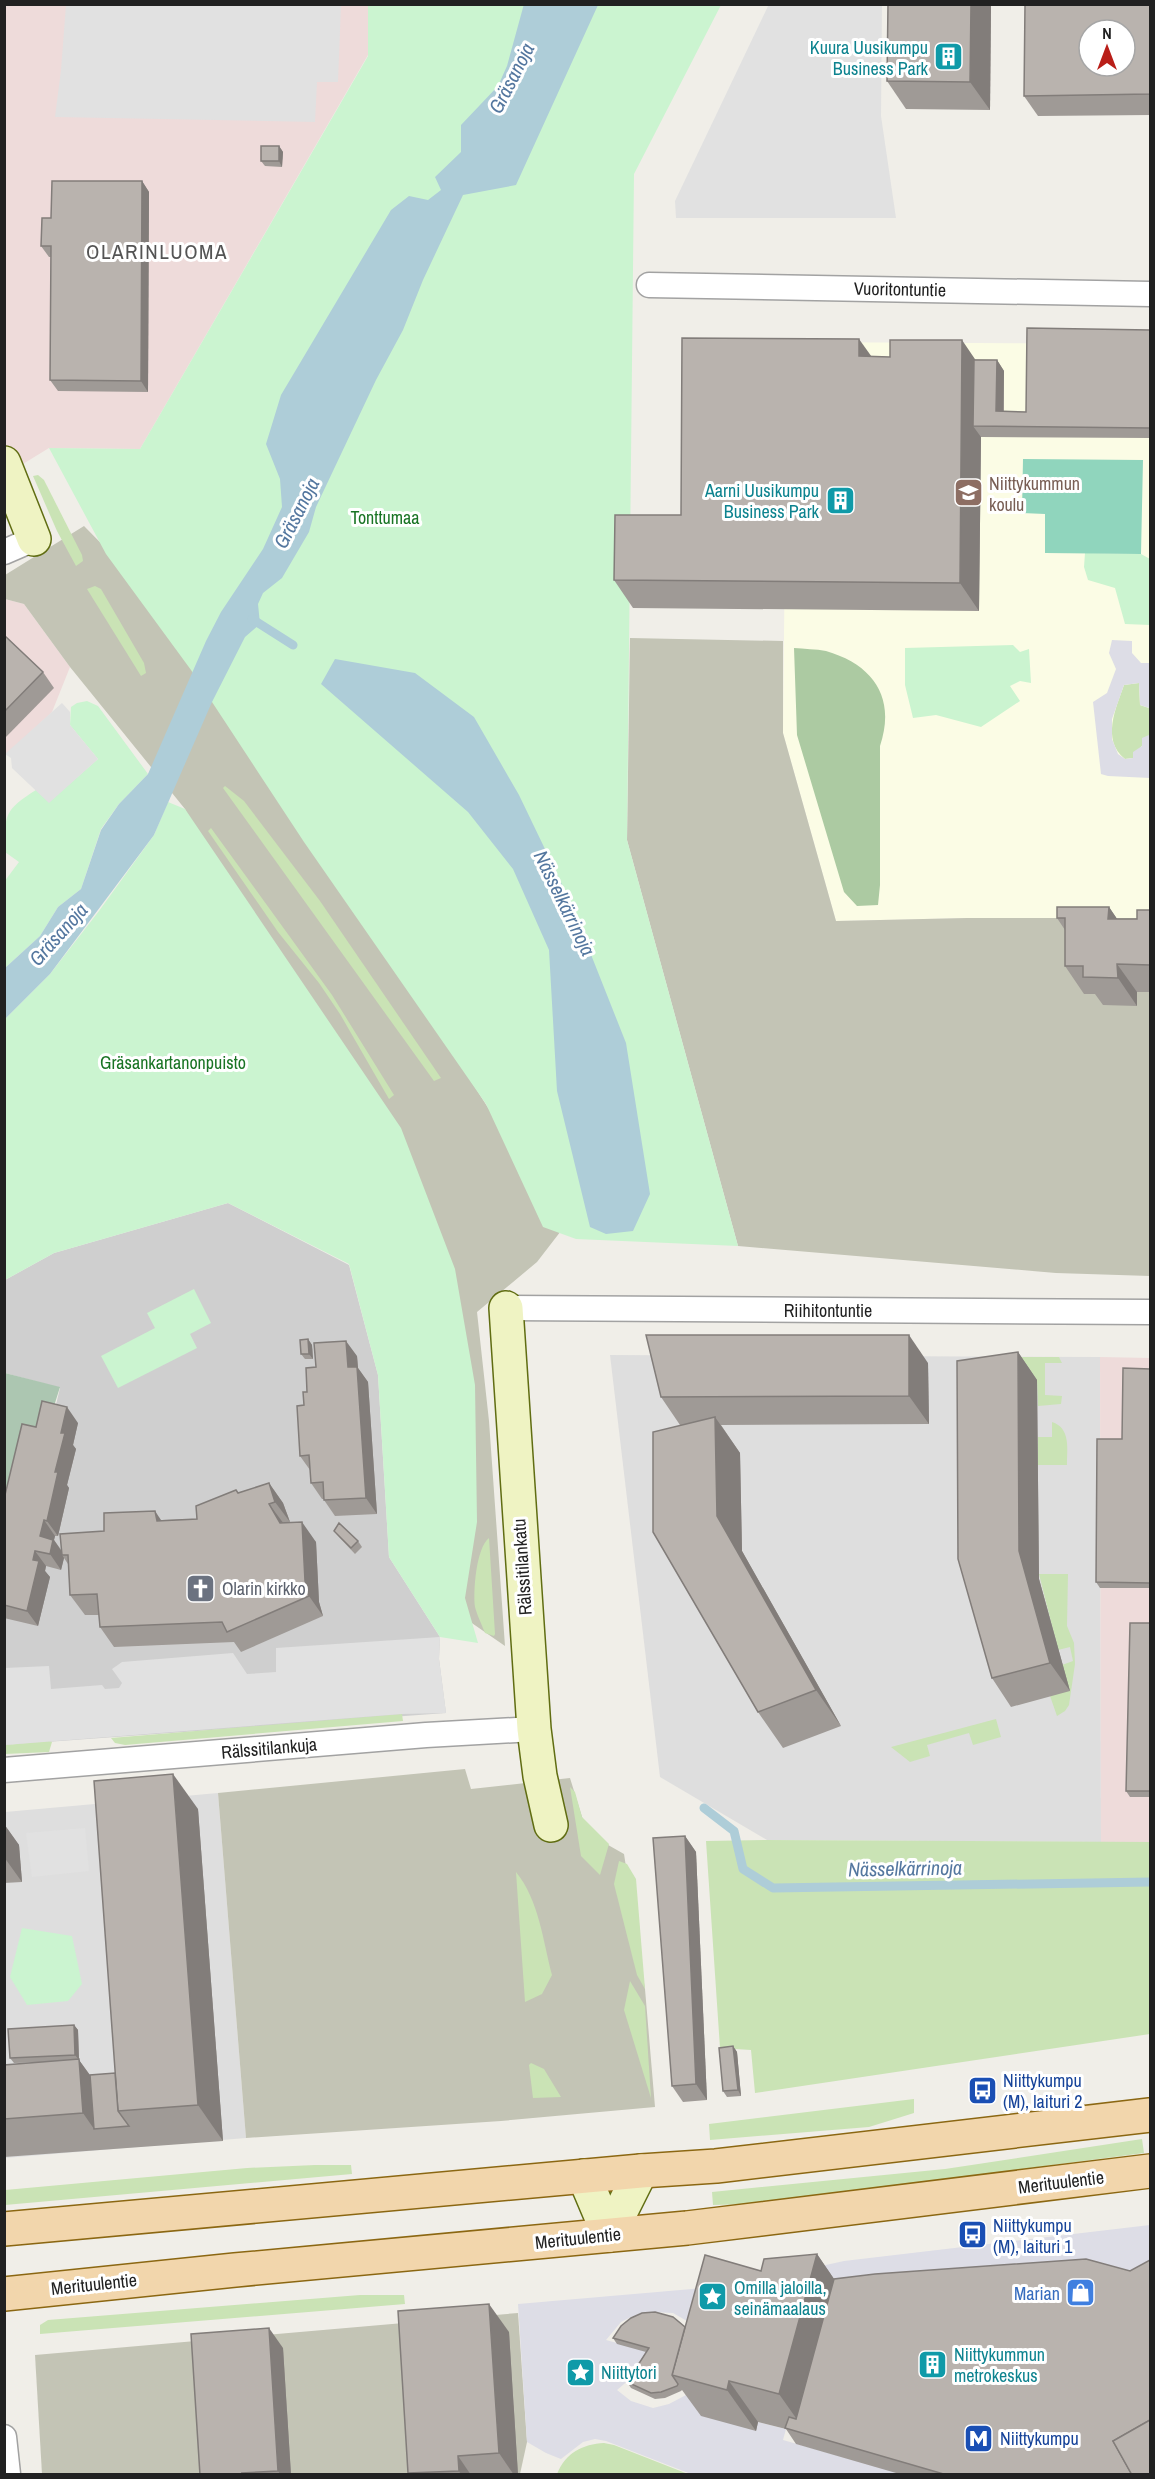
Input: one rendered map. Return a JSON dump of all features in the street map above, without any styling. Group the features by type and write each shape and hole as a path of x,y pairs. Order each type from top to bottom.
{"main road":[{"path":"4,463 34,539"},
{"name":"Rälssitilankatu","path":"506,1308 534,1729 540,1776 551,1825"},
{"path":"4,2229 716,2166 1150,2115"},
{"path":"609,2235 641,2171"},
{"name":"Merituulentie","path":"4,2294 609,2235 839,2210 1150,2171"},
{"path":"584,2176 609,2235"}],"street":[{"name":"Vuoritontuntie","path":"649,285 1150,294"},
{"path":"4,552 34,539"},
{"name":"Riihitontuntie","path":"506,1308 1150,1312"},
{"name":"Rälssitilankuja","path":"4,1770 414,1736 534,1729"},
{"path":"4,2437 8,2475"}],"shaded area":[{"path":"769,4 882,5 881,116 896,218 676,218 675,201"},
{"path":"4,5 368,5 368,55 140,449 49,448 5,475"},
{"path":"66,5 341,5 338,82 317,82 315,122 55,117"},
{"name":"Niittykummun koulu","path":"787,342 1150,344 1150,918 836,921 783,733"},
{"path":"84,526 147,590 252,737 564,1227 537,1262 477,1312 489,1421 505,1646 453,1610 397,1255 228,905 185,809 70,667 24,604 5,599 5,575"},
{"path":"5,599 24,604 70,667 52,712 5,755"},
{"path":"630,638 783,641 783,733 836,921 1150,918 1150,1276 1056,1273 738,1246 627,840"},
{"path":"1112,640 1132,641 1132,653 1141,663 1150,663 1150,778 1101,774 1093,702 1107,693 1116,669 1109,653","holes":["1139,683 1140,705 1149,708 1149,735 1142,738 1142,746 1133,752 1133,758 1125,759 1118,754 1112,739 1112,719 1124,685"]},
{"path":"62,703 70,712 70,725 98,759 49,803 12,768 11,758 5,754"},
{"path":"228,1203 349,1265 378,1375 389,1557 440,1637 439,1659 446,1713 5,1745 5,1563 47,1442 60,1388 5,1373 5,1280 54,1253"},
{"path":"610,1355 1100,1357 1101,1842 767,1840 660,1777"},
{"path":"1100,1357 1150,1358 1150,1842 1101,1842"},
{"path":"5,1373 60,1387 5,1563"},
{"path":"440,1637 439,1659 446,1713 402,1714 5,1745 5,1668 49,1666 51,1689 102,1685 105,1689 119,1688 122,1683 112,1669 122,1662 233,1653 247,1674 276,1672 276,1648"},
{"path":"465,1769 471,1789 570,1778 587,1833 624,1854 645,1989 655,2107 501,2121 246,2138 218,1793"},
{"path":"218,1793 246,2138 5,2158 5,1812"},
{"path":"85,1828 89,1871 32,1877 26,1833"},
{"path":"1150,2225 1150,2282 887,2290 758,2422 786,2429 783,2440 903,2474 691,2474 606,2441 595,2439 583,2442 561,2459 527,2442 518,2304 692,2289 762,2279 844,2261","holes":["652,2312 673,2313 687,2321 688,2394 669,2404 653,2408 631,2401 617,2390 643,2368 653,2353 606,2340 621,2322 631,2317"]},
{"path":"518,2313 527,2442 520,2474 42,2474 35,2355"}],"green space":[{"name":"Tonttumaa","path":"368,5 721,5 634,174 627,840 738,1246 576,1239 543,1227 486,1104 304,842 191,670 106,554 49,448 140,449 368,56"},
{"path":"1023,459 1143,460 1141,554 1045,553 1045,514 1022,513"},
{"path":"38,475 44,480 82,555 83,561 76,566 57,531 33,476"},
{"path":"1085,553 1141,554 1150,559 1150,625 1125,624 1115,588 1088,580 1084,567"},
{"path":"95,586 101,589 144,663 146,673 141,676 87,589"},
{"path":"1013,645 1020,652 1029,649 1031,683 1020,681 1010,686 1020,701 981,727 936,715 913,718 905,685 905,648"},
{"path":"794,648 826,651 857,665 877,686 883,699 885,713 880,746 878,905 857,906 844,892 797,735"},
{"path":"1139,683 1140,705 1149,708 1149,736 1133,758 1125,759 1114,743 1112,724 1124,685"},
{"path":"87,701 98,706 148,774 119,804 101,829 81,889 58,907 40,936 5,968 4,882 19,862 5,852 8,815 17,803 36,790 49,802 98,759 70,725 71,707"},
{"path":"225,786 244,801 320,901 441,1078 434,1081 223,788"},
{"name":"Gräsankartanonpuisto","path":"168,802 185,809 401,1128 455,1269 475,1385 477,1522 465,1598 478,1643 440,1637 389,1557 378,1375 349,1264 228,1203 54,1253 5,1280 5,1019 50,974 99,911 154,835"},
{"path":"211,828 332,995 394,1095 389,1099 340,1014 319,983 278,932 208,831"},
{"path":"194,1289 211,1323 190,1334 197,1348 118,1388 101,1356 155,1328 147,1313"},
{"path":"981,1357 1059,1357 1062,1363 1045,1363 1045,1395 1062,1396 1061,1404 1038,1406 1037,1381 978,1360"},
{"path":"1052,1422 1058,1425 1065,1434 1067,1465 1038,1465 1038,1437 1052,1437"},
{"path":"489,1538 494,1636 485,1633 474,1600 478,1560"},
{"path":"1039,1574 1068,1574 1067,1626 1074,1643 1075,1664 1069,1705 1057,1716 1050,1696 1062,1665 1073,1661 1070,1647 1058,1650"},
{"path":"402,1714 403,1721 125,1745 115,1743 111,1738"},
{"path":"996,1719 1001,1737 973,1745 969,1733 927,1745 930,1756 910,1762 891,1747"},
{"path":"52,1742 49,1752 5,1754 5,1745"},
{"path":"570,1787 575,1792 582,1817 609,1844 600,1875 581,1856"},
{"path":"706,1841 1150,1842 1150,2034 755,2093 751,2050 720,2048"},
{"path":"619,1861 627,1864 636,1879 645,1989 637,1975 614,1884"},
{"path":"516,1872 524,1883 535,1908 552,1975 542,1994 525,2002"},
{"path":"22,1928 72,1936 82,1984 68,2001 27,2005 10,1977"},
{"path":"630,1981 645,2006 651,2098 624,2010"},
{"path":"531,2063 544,2069 561,2097 533,2098 529,2065"},
{"path":"914,2099 914,2113 869,2127 710,2140 709,2124"},
{"path":"1142,2139 1144,2153 754,2204 713,2205 712,2192 945,2169"},
{"path":"351,2165 352,2174 5,2205 5,2190 247,2168"},
{"path":"360,2295 404,2295 405,2304 40,2334 40,2325 48,2320"},
{"path":"604,2443 688,2474 557,2474 565,2460 576,2451 589,2445"}],"water":[{"name":"Gräsanoja","path":"524,4 598,5 516,185 463,195 423,280 403,330 376,380 316,507 309,532 282,578 263,593 258,604 260,624 245,637 212,702 154,835 50,974 5,1019 5,968 40,936 58,907 81,889 101,830 119,804 148,774 206,641 221,612 263,549 282,507 280,479 266,444 281,395 391,210 409,196 428,200 441,190 435,177 461,152 461,125 498,86 507,66"},
{"path":"335,659 415,673 474,717 519,795 569,899 626,1043 650,1194 633,1231 606,1234 590,1227 557,1091 549,950 513,869 468,812 321,684"}],"building":[{"path":"888,4 971,4 970,82 887,81"},
{"path":"1025,4 1150,4 1150,94 1024,96"},
{"path":"261,146 279,146 279,161 261,161"},
{"path":"52,181 142,181 141,381 50,380 51,246 41,246 42,218 51,218"},
{"path":"1027,328 1150,330 1150,428 973,426 974,360 997,360 996,411 1026,412"},
{"name":"Aarni Uusikumpu Business Park","path":"682,338 859,339 859,356 890,357 890,340 962,340 960,583 614,580 615,515 681,515"},
{"path":"4,635 43,672 4,712"},
{"path":"1057,907 1109,907 1108,919 1137,919 1137,910 1150,910 1150,965 1117,964 1118,978 1083,977 1083,966 1065,966 1065,918 1057,918"},
{"path":"646,1335 909,1335 909,1396 661,1397"},
{"path":"308,1339 309,1354 301,1354 300,1340"},
{"path":"346,1341 348,1367 357,1367 366,1498 324,1500 323,1482 311,1483 309,1455 300,1456 297,1406 304,1405 303,1392 307,1392 306,1368 316,1367 314,1343"},
{"path":"1018,1352 1019,1551 1050,1663 992,1678 958,1559 957,1361"},
{"path":"1123,1368 1150,1369 1150,1583 1096,1582 1097,1439 1122,1439"},
{"path":"42,1401 67,1407 61,1433 65,1433 55,1472 58,1472 47,1521 44,1520 40,1536 53,1540 50,1554 35,1551 33,1560 39,1561 27,1611 4,1605 4,1499 22,1424 36,1427"},
{"path":"715,1417 717,1516 816,1690 758,1712 653,1532 653,1432"},
{"name":"Olarin kirkko","path":"269,1483 275,1502 269,1504 280,1523 302,1522 305,1581 309,1596 227,1632 222,1622 100,1627 97,1594 70,1595 68,1555 62,1555 60,1534 104,1531 104,1513 155,1511 157,1521 197,1519 196,1506 236,1490 238,1493"},
{"path":"339,1523 358,1541 351,1548 334,1531"},
{"path":"1130,1623 1150,1623 1150,1791 1126,1791"},
{"path":"173,1774 198,2105 118,2111 94,1781"},
{"path":"685,1836 696,2084 672,2086 653,1838"},
{"path":"74,2025 75,2055 10,2058 8,2029"},
{"path":"733,2046 738,2090 723,2091 719,2048"},
{"path":"79,2059 83,2113 4,2119 4,2065"},
{"path":"115,2073 118,2111 129,2126 94,2129 90,2075"},
{"path":"817,2254 779,2394 729,2381 727,2390 672,2375 705,2255 761,2271 764,2259"},
{"name":"Niittykummun metrokeskus","path":"1086,2259 1130,2271 1150,2260 1150,2420 1113,2441 1132,2475 947,2475 785,2428 789,2417 796,2419 834,2279"},
{"path":"489,2304 499,2453 458,2456 459,2471 408,2473 398,2311"},
{"path":"655,2312 673,2317 685,2327 672,2375 677,2386 651,2393 627,2382 649,2348 613,2338 621,2326 631,2318 642,2313"},
{"path":"269,2328 278,2471 242,2473 243,2475 200,2475 191,2334"},
{"path":"1150,2420 1150,2475 1132,2475 1113,2441"}],"waterway":[{"name":"Nässelkärrinoja","path":"252,619 293,645"},
{"name":"Nässelkärrinoja","path":"704,1808 734,1831 743,1869 773,1888 1150,1882"}],"place":[{"name":"Kuura Uusikumpu Business Park","path":"949,57"},
{"name":"Niittykummun koulu","path":"968,493"},
{"name":"Aarni Uusikumpu Business Park","path":"840,500"},
{"name":"Olarin kirkko","path":"201,1588"},
{"name":"Niittykumpu (M), laituri 2","path":"982,2090"},
{"name":"Niittykumpu (M), laituri 1","path":"972,2235"},
{"name":"Marian","path":"1081,2293"},
{"name":"Omilla jaloilla, seinämaalaus","path":"713,2297"},
{"name":"Niittykummun metrokeskus","path":"933,2364"},
{"name":"Niittytori","path":"580,2372"},
{"name":"Niittykumpu","path":"979,2438"}],"district":[{"name":"OLARINLUOMA","path":"157,251"}]}
